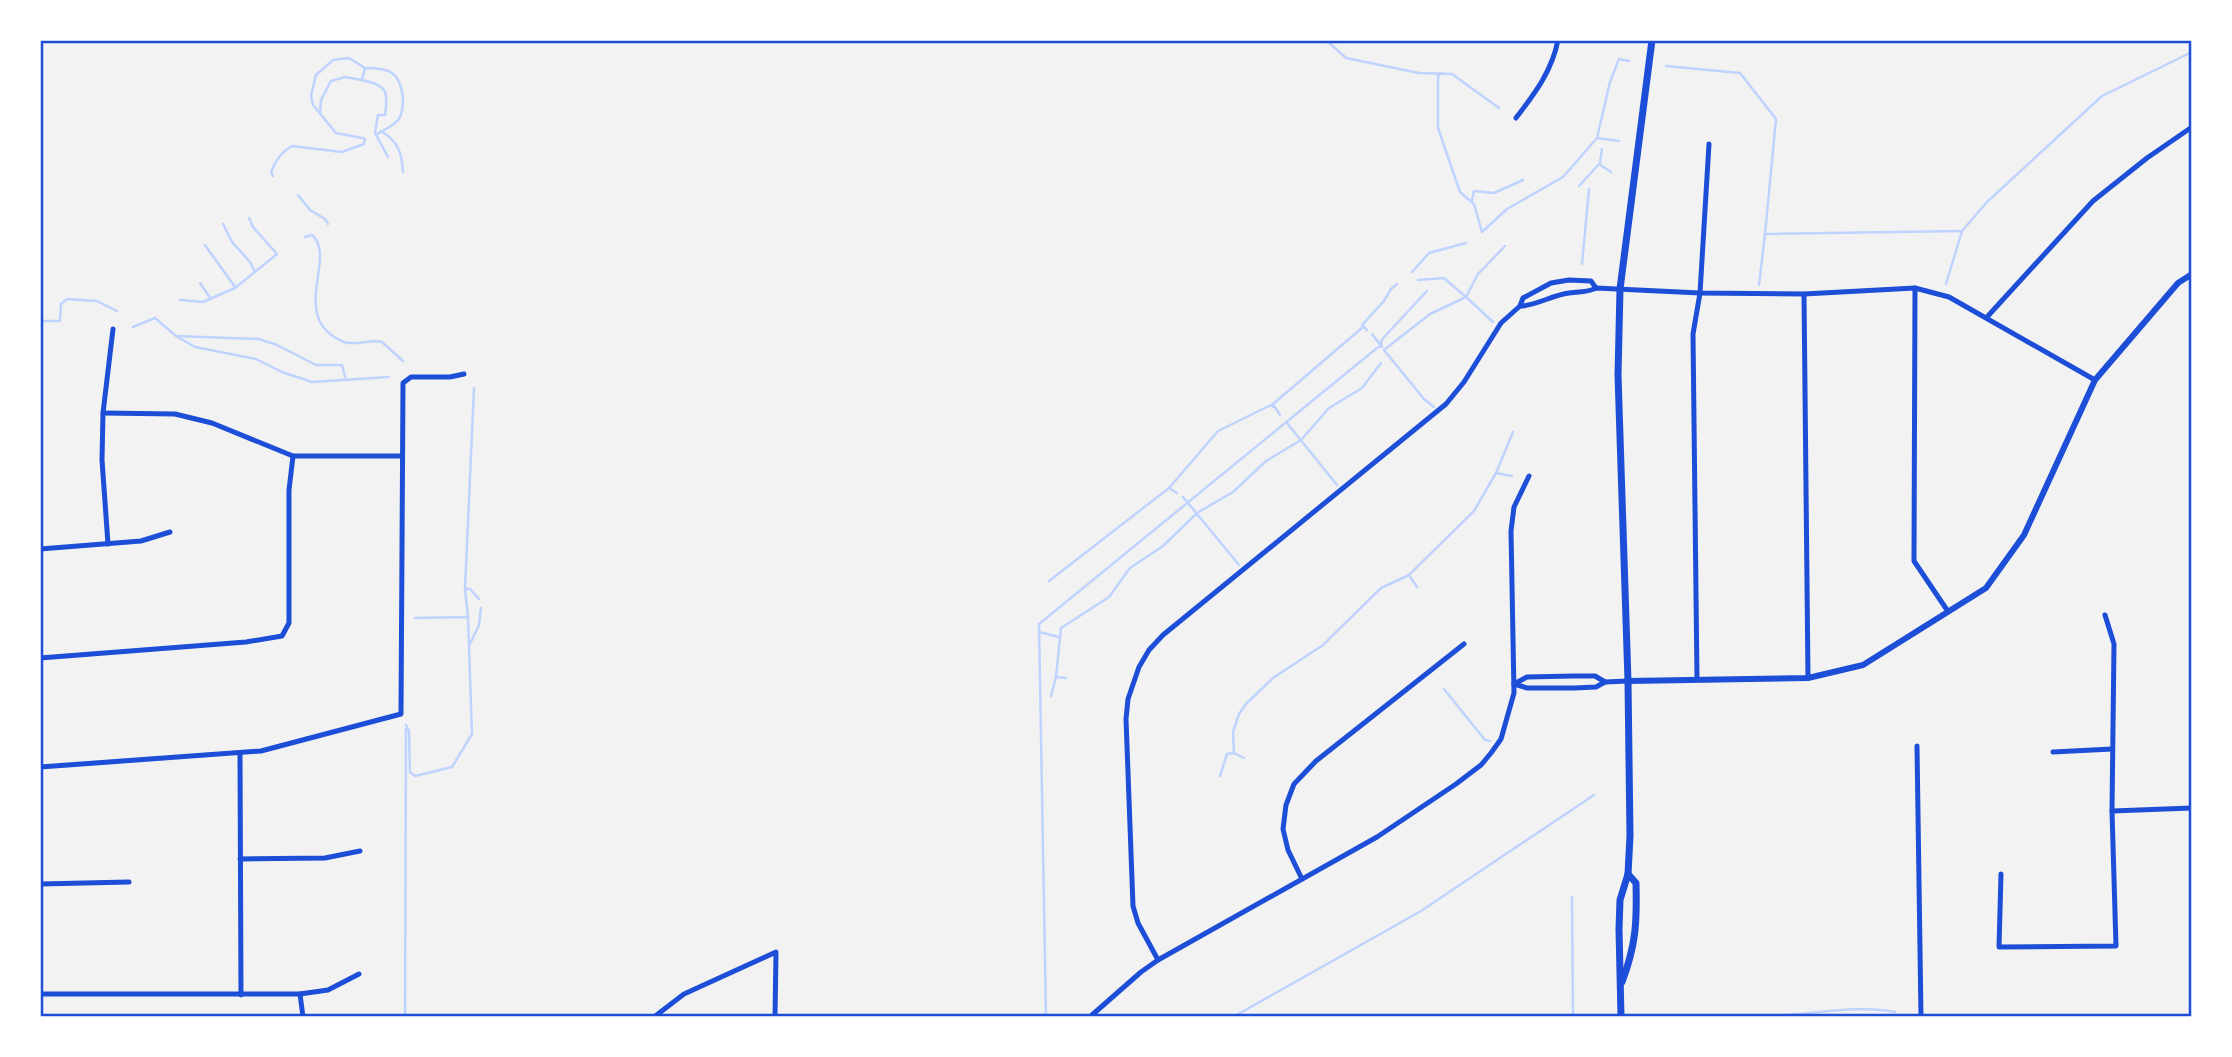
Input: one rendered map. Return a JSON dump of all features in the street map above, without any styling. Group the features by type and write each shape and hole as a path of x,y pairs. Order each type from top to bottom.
{"main road":[{"path":"1621,1017 1618,947 1620,900 1628,874 1630,836 1618,375 1620,289 1652,40"},
{"path":"1620,985 1633,948 1637,922 1636,883 1628,874"}],"street":[{"path":"1516,118 1540,87 1558,40"},
{"path":"1987,317 2093,201 2147,158 2192,127"},
{"path":"1697,679 1693,334 1700,293 1709,144"},
{"path":"1514,684 1527,677 1574,676 1595,676 1605,681 1808,678 1863,665 1986,587 2024,535 2095,380 2178,283 2192,274"},
{"path":"1158,960 1138,923 1131,888 1126,719 1128,699 1139,667 1149,650 1163,635 1446,404 1464,382 1501,323 1520,306 1523,298 1544,285 1560,281 1591,281 1596,288"},
{"path":"1544,285 1550,297"},
{"path":"1520,306 1568,293 1590,292 1596,288 1804,294 1915,288 1949,297 2095,380"},
{"path":"1915,288 1914,561 1947,610"},
{"path":"1804,294 1808,678"},
{"path":"108,544 102,460 103,413 113,329"},
{"path":"40,768 275,748 401,714 403,383 411,377 450,377 464,374"},
{"path":"103,413 175,414 212,423 293,456 402,456"},
{"path":"40,658 246,642 282,636 289,623 289,490 293,456"},
{"path":"1092,1015 1158,960 1377,837 1481,765 1501,739 1512,704 1514,684 1511,531 1514,507 1529,476"},
{"path":"40,549 141,541 170,532"},
{"path":"2001,874 1999,947 2116,946 2112,811 2114,644 2105,615"},
{"path":"1302,879 1288,850 1283,829 1286,805 1294,784 1316,761 1464,644"},
{"path":"1574,676 1574,688"},
{"path":"1514,684 1527,688 1574,688 1596,687 1605,681"},
{"path":"1917,746 1921,1017"},
{"path":"2053,752 2112,749"},
{"path":"240,752 241,995"},
{"path":"2112,811 2192,808"},
{"path":"240,859 325,858 360,851"},
{"path":"40,884 129,882"},
{"path":"654,1017 684,994 776,952 775,1017"},
{"path":"40,994 300,995 327,990 359,974"},
{"path":"300,995 303,1017"}],"waterway":[{"path":"1326,40 1346,58 1419,73 1452,74 1499,108"},
{"path":"1946,284 1962,231 1987,202 2102,96 2192,52"},
{"path":"273,176 271,172 277,161 292,146 342,152 364,144 365,139 336,133 313,105 311,96 316,75 333,60 349,58 365,68"},
{"path":"1441,73 1438,76 1438,128 1460,192 1474,204 1482,232 1507,209 1563,177 1597,138 1610,82 1619,59 1629,61"},
{"path":"1666,66 1740,73 1776,119 1765,234"},
{"path":"376,135 379,133 391,126 399,119 402,112 402,89 392,73 365,68 362,80 376,84 386,94 385,115 378,115 375,133 388,157"},
{"path":"320,112 321,100 331,81 345,77 362,80"},
{"path":"381,131 398,148 403,172"},
{"path":"1597,138 1619,141"},
{"path":"1600,163 1602,149"},
{"path":"1579,186 1599,164 1611,172"},
{"path":"1472,200 1474,191 1494,193 1523,180"},
{"path":"1582,264 1589,189"},
{"path":"298,195 310,210 325,219 328,224"},
{"path":"180,300 203,302 235,288 277,254 253,227 249,218"},
{"path":"223,224 232,242 250,262 255,272"},
{"path":"1759,285 1765,234 1962,231"},
{"path":"305,237 312,235 319,245 316,304 319,319 327,332 349,343 382,342 403,361"},
{"path":"1412,272 1429,253 1466,243"},
{"path":"205,245 235,287"},
{"path":"1493,322 1466,297 1478,274 1505,246"},
{"path":"1418,280 1444,278 1466,297 1430,314 1384,350 1424,399 1434,407"},
{"path":"200,283 211,299"},
{"path":"1367,330 1362,325 1397,284"},
{"path":"1382,347 1381,341 1427,291"},
{"path":"40,321 60,321 61,304 67,299 97,301 117,311"},
{"path":"133,327 155,318 176,336 195,347 256,359 282,372 312,382 389,377"},
{"path":"1280,415 1273,404 1363,327"},
{"path":"1046,1017 1039,624 1381,346 1372,334"},
{"path":"176,336 259,339 316,365 342,365 345,377"},
{"path":"1051,696 1056,677 1061,628 1109,597 1130,568 1163,546 1197,513 1233,492 1266,461 1301,440 1329,408 1362,388 1381,363"},
{"path":"468,617 465,589 474,388"},
{"path":"1049,581 1169,488 1218,431 1271,405 1273,407"},
{"path":"1287,423 1337,485"},
{"path":"1512,476 1496,473 1513,432"},
{"path":"1220,776 1227,754 1234,753 1233,732 1239,714 1246,704 1273,678 1323,645 1381,588 1409,575 1474,511 1496,473"},
{"path":"1169,488 1177,493"},
{"path":"1183,497 1239,565"},
{"path":"1409,575 1417,587"},
{"path":"466,589 470,589 479,599"},
{"path":"470,644 479,625 481,608"},
{"path":"406,725 409,731 410,772 415,776 452,767 472,734 468,617 415,618"},
{"path":"1039,632 1059,637"},
{"path":"1056,677 1066,678"},
{"path":"1444,689 1485,740 1490,741"},
{"path":"405,1017 406,729"},
{"path":"1234,753 1244,758"},
{"path":"1233,1017 1421,911 1594,795"},
{"path":"1572,897 1573,1017"},
{"path":"1703,1017 1786,1015 1854,1009 1895,1012"}]}
